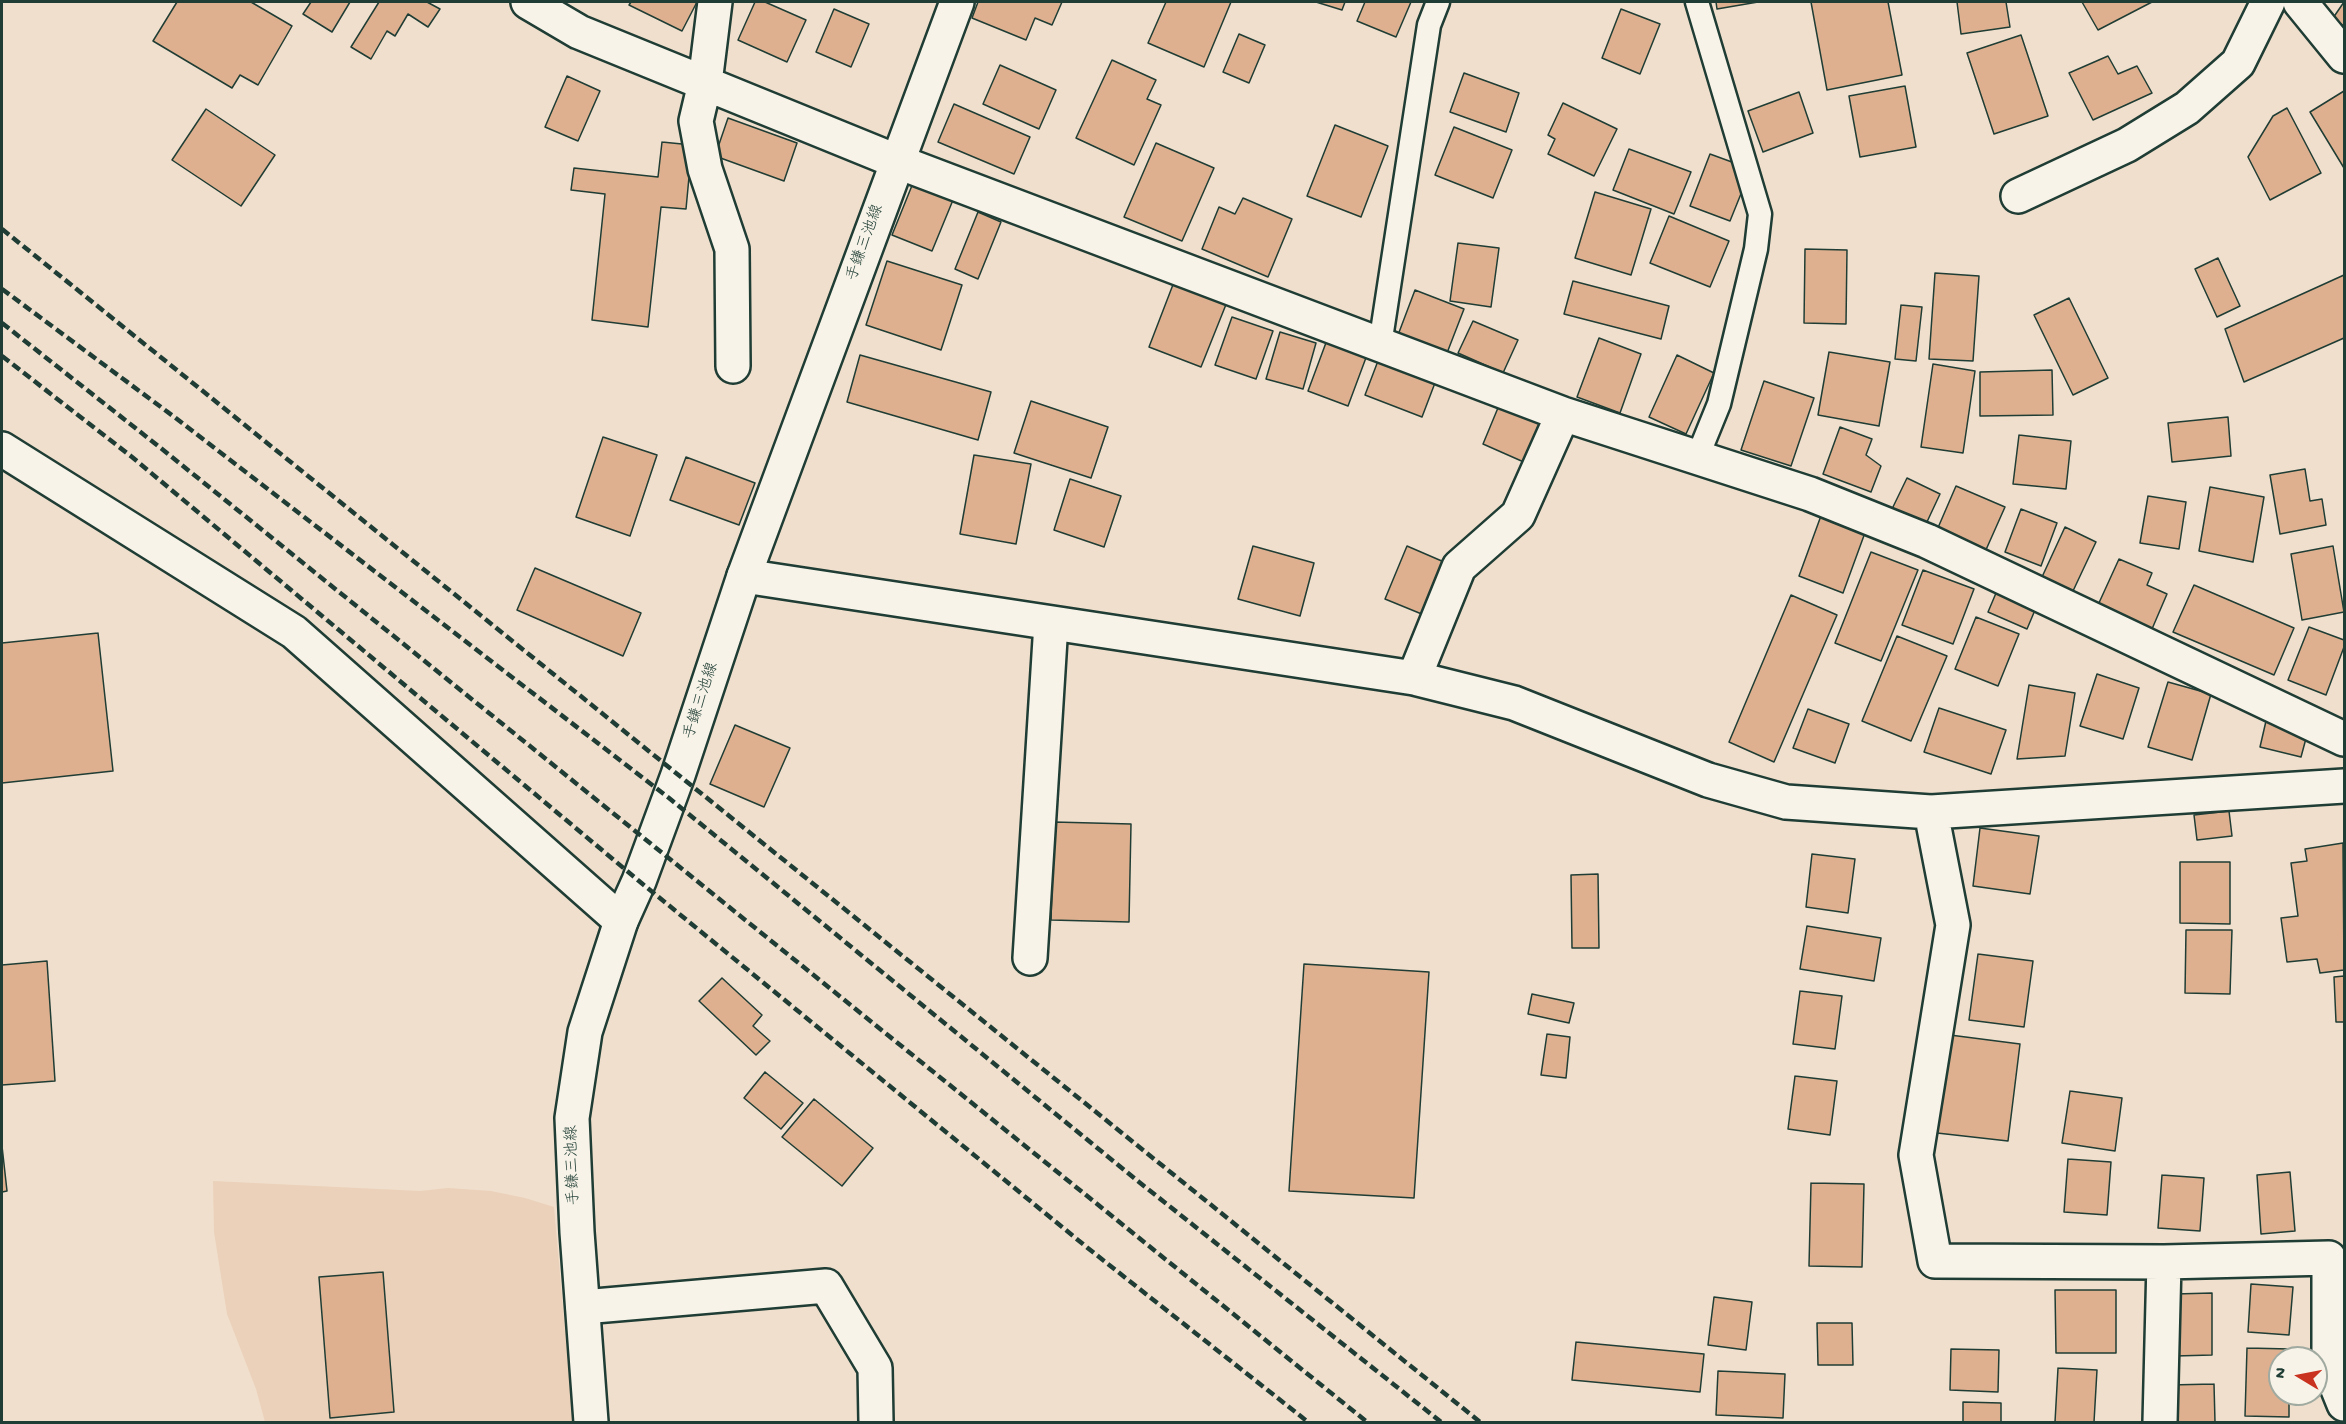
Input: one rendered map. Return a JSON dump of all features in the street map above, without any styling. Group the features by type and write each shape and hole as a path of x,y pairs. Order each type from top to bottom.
{"street":[{"path":"528,2 579,32 896,161 1563,414 1810,494 1927,541 2344,739"},
{"path":"716,2 705,83 696,121 705,169 732,249 733,366"},
{"name":"手鎌三池線","path":"591,1422 577,1232 572,1118 585,1032 621,921 639,881 678,775 744,576 896,161 957,2"},
{"path":"2018,196 2127,145 2187,108 2238,63 2268,2"},
{"path":"2300,2 2344,56"},
{"path":"1414,678 1460,567 1518,515 1563,414"},
{"path":"2,449 294,632 621,921"},
{"path":"744,576 1414,678 1514,703 1708,780 1786,802 1931,812 2344,786"},
{"path":"1030,958 1051,623"},
{"path":"1931,812 1953,925 1917,1155 1935,1261 2164,1262 2329,1258 2337,1276 2330,1367 2344,1404"},
{"path":"2160,1422 2164,1262"},
{"path":"583,1307 826,1286 875,1368 876,1422"}],"lane":[{"path":"1380,345 1429,25 1438,2"},
{"path":"1697,2 1760,214 1756,249 1719,404 1697,458"}],"shaded area":[{"path":"213,1181 420,1191 448,1188 491,1191 554,1207 573,1422 265,1422 256,1389 227,1314 214,1232"}],"building":[{"path":"177,2 251,2 292,26 258,85 240,75 232,88 153,41"},
{"path":"311,2 350,2 332,32 303,14"},
{"path":"379,2 427,2 440,9 428,27 408,14 395,36 387,31 371,59 351,47"},
{"path":"631,2 697,2 682,31 629,5"},
{"path":"755,2 765,2 806,20 787,62 738,40"},
{"path":"978,2 1062,2 1052,25 1035,18 1026,40 972,18"},
{"path":"1166,2 1231,2 1204,67 1148,43"},
{"path":"1316,2 1345,2 1342,10"},
{"path":"1365,2 1411,2 1396,37 1357,21"},
{"path":"1716,2 1758,2 1717,9"},
{"path":"1811,2 1888,2 1902,75 1827,90"},
{"path":"1957,2 2006,2 2010,27 1961,34"},
{"path":"2082,2 2152,2 2098,30"},
{"path":"2344,2 2344,26 2333,18"},
{"path":"834,9 869,24 851,67 816,52"},
{"path":"1621,9 1660,24 1640,74 1602,58"},
{"path":"1239,34 1265,45 1249,83 1223,72"},
{"path":"2021,35 2048,116 1994,134 1967,53"},
{"path":"2108,56 2118,74 2137,66 2152,93 2093,120 2069,73"},
{"path":"1112,60 1156,80 1147,99 1161,105 1134,165 1076,138"},
{"path":"1000,65 1056,90 1039,129 983,104"},
{"path":"1464,73 1519,93 1506,132 1450,112"},
{"path":"567,76 600,91 578,141 545,127"},
{"path":"1905,86 1916,147 1860,157 1849,96"},
{"path":"2344,91 2344,168 2310,112"},
{"path":"1799,92 1813,133 1763,152 1748,111"},
{"path":"1563,103 1617,129 1594,176 1548,154 1555,139 1548,135"},
{"path":"954,104 1030,137 1014,174 938,142"},
{"path":"2287,108 2321,173 2270,200 2248,157 2273,116"},
{"path":"206,109 275,155 241,206 172,160"},
{"path":"728,118 797,143 784,181 715,156"},
{"path":"1335,125 1388,146 1361,217 1307,196"},
{"path":"1454,127 1512,150 1493,198 1435,175"},
{"path":"662,142 692,145 686,209 661,207 648,327 592,320 605,194 571,190 574,168 658,177"},
{"path":"1156,143 1214,168 1182,241 1124,217"},
{"path":"1629,149 1691,172 1674,214 1613,190"},
{"path":"1710,154 1751,169 1730,221 1690,206"},
{"path":"913,183 953,200 932,251 892,235"},
{"path":"1595,192 1651,209 1631,275 1575,258"},
{"path":"1243,198 1292,219 1268,277 1202,249 1219,207 1235,214"},
{"path":"978,212 1001,222 978,279 955,269"},
{"path":"1669,216 1729,241 1710,287 1650,263"},
{"path":"1458,243 1499,248 1491,307 1450,301"},
{"path":"1805,249 1847,250 1846,324 1804,323"},
{"path":"2218,258 2240,306 2217,317 2195,269"},
{"path":"887,261 962,285 941,350 866,325"},
{"path":"1935,273 1979,276 1973,361 1929,359"},
{"path":"2344,275 2344,338 2244,382 2225,329"},
{"path":"1573,281 1669,306 1661,339 1564,314"},
{"path":"1174,282 1227,302 1201,367 1149,347"},
{"path":"1415,290 1464,309 1447,353 1398,335"},
{"path":"2069,298 2108,378 2073,395 2034,315"},
{"path":"1901,305 1922,307 1916,361 1895,359"},
{"path":"1232,317 1273,331 1256,379 1215,365"},
{"path":"1473,321 1518,340 1503,373 1458,353"},
{"path":"1280,332 1316,343 1303,389 1266,379"},
{"path":"1599,338 1641,354 1620,413 1577,397"},
{"path":"1327,340 1367,355 1348,406 1308,391"},
{"path":"1829,352 1890,362 1879,426 1818,415"},
{"path":"1381,353 1438,375 1422,417 1365,395"},
{"path":"860,355 991,392 978,440 847,402"},
{"path":"1677,355 1714,373 1686,434 1649,417"},
{"path":"1933,364 1975,371 1963,453 1921,447"},
{"path":"2052,370 2053,415 1980,416 1980,372"},
{"path":"1764,381 1814,398 1791,466 1741,450"},
{"path":"1031,401 1108,427 1091,478 1014,453"},
{"path":"1500,403 1544,422 1526,463 1483,444"},
{"path":"2228,417 2231,456 2172,462 2168,423"},
{"path":"1840,427 1872,439 1866,455 1881,466 1871,492 1823,474"},
{"path":"2019,435 2071,441 2066,489 2013,484"},
{"path":"603,437 657,455 630,536 576,517"},
{"path":"974,455 1031,464 1016,544 960,534"},
{"path":"686,457 755,483 739,525 670,500"},
{"path":"2305,469 2310,501 2322,499 2326,525 2280,534 2270,475"},
{"path":"1907,478 1940,494 1926,524 1892,509"},
{"path":"1070,479 1121,496 1104,547 1054,530"},
{"path":"1956,486 2005,507 1985,552 1937,530"},
{"path":"2210,487 2264,497 2253,562 2199,551"},
{"path":"2148,496 2186,502 2179,549 2140,543"},
{"path":"2021,509 2057,523 2041,566 2005,552"},
{"path":"1822,513 1866,530 1843,593 1799,576"},
{"path":"2065,527 2096,542 2073,591 2042,577"},
{"path":"1253,546 1314,563 1300,616 1238,599"},
{"path":"1407,546 1451,565 1429,617 1385,599"},
{"path":"2333,546 2344,612 2302,620 2291,554"},
{"path":"1871,552 1918,570 1881,661 1835,643"},
{"path":"2119,559 2152,573 2147,585 2167,594 2152,629 2098,605"},
{"path":"535,568 641,613 623,656 517,610"},
{"path":"1923,570 1974,589 1953,644 1902,625"},
{"path":"2194,585 2294,628 2274,675 2173,632"},
{"path":"1999,586 2038,603 2027,629 1988,612"},
{"path":"1791,595 1837,615 1774,762 1729,742"},
{"path":"1976,617 2019,634 1998,686 1955,669"},
{"path":"2309,627 2344,640 2344,647 2326,695 2288,680"},
{"path":"98,633 113,771 2,783 2,643"},
{"path":"1897,636 1947,656 1911,741 1862,721"},
{"path":"2097,674 2139,688 2123,739 2080,726"},
{"path":"2168,682 2211,694 2192,760 2148,747"},
{"path":"2029,685 2075,693 2065,756 2017,759"},
{"path":"1939,708 2006,730 1991,774 1924,752"},
{"path":"1808,709 1849,724 1835,763 1793,748"},
{"path":"2266,721 2308,731 2301,757 2260,747"},
{"path":"735,725 790,748 764,807 710,784"},
{"path":"2229,811 2232,836 2197,840 2194,815"},
{"path":"1054,822 1131,824 1129,922 1051,920"},
{"path":"1980,828 2039,836 2030,894 1973,886"},
{"path":"2343,843 2344,970 2320,973 2317,959 2287,962 2281,918 2298,916 2291,863 2307,861 2305,849"},
{"path":"1812,854 1855,859 1848,913 1806,907"},
{"path":"2180,862 2230,862 2230,924 2180,923"},
{"path":"1598,874 1599,948 1572,948 1571,875"},
{"path":"1807,926 1881,938 1874,981 1800,969"},
{"path":"2186,930 2232,930 2230,994 2185,993"},
{"path":"1978,954 2033,961 2024,1027 1969,1020"},
{"path":"47,961 55,1081 2,1085 2,965"},
{"path":"1304,964 1429,972 1414,1198 1289,1191"},
{"path":"2344,976 2344,1022 2336,1022 2334,977"},
{"path":"722,978 762,1015 753,1026 770,1041 756,1055 699,1001"},
{"path":"1800,991 1842,996 1835,1049 1793,1044"},
{"path":"1532,994 1574,1003 1569,1023 1528,1014"},
{"path":"1547,1034 1570,1037 1566,1078 1541,1075"},
{"path":"1950,1035 2020,1044 2008,1141 1937,1133"},
{"path":"765,1072 803,1103 781,1129 744,1098"},
{"path":"1795,1076 1837,1081 1830,1135 1788,1129"},
{"path":"2070,1091 2122,1098 2115,1151 2062,1143"},
{"path":"814,1099 873,1148 842,1186 782,1137"},
{"path":"2,1146 7,1191 2,1192"},
{"path":"2068,1159 2111,1162 2107,1215 2064,1212"},
{"path":"2290,1172 2295,1231 2261,1234 2257,1175"},
{"path":"2162,1175 2204,1178 2200,1231 2158,1228"},
{"path":"1811,1183 1864,1184 1862,1267 1809,1266"},
{"path":"383,1272 394,1412 330,1418 319,1277"},
{"path":"2251,1284 2293,1287 2289,1335 2248,1332"},
{"path":"2055,1290 2116,1290 2116,1353 2056,1353"},
{"path":"2212,1293 2212,1355 2175,1356 2175,1294"},
{"path":"1714,1297 1752,1302 1746,1350 1708,1345"},
{"path":"1817,1323 1852,1323 1853,1365 1818,1365"},
{"path":"1576,1342 1704,1354 1700,1392 1572,1380"},
{"path":"2247,1348 2268,1348 2268,1406 2289,1406 2289,1417 2245,1416"},
{"path":"1951,1349 1999,1350 1998,1392 1950,1390"},
{"path":"2058,1368 2097,1370 2094,1422 2055,1422"},
{"path":"1718,1371 1785,1374 1783,1418 1716,1415"},
{"path":"2214,1384 2215,1422 2170,1422 2169,1385"},
{"path":"1963,1402 2001,1403 2001,1422 1963,1422"}],"railway":[{"path":"2,229 1480,1422"},
{"path":"2,289 173,416 669,798 1139,1182 1441,1422"},
{"path":"2,323 162,449 1367,1422"},
{"path":"2,356 132,457 639,881 1089,1249 1308,1422"}]}
